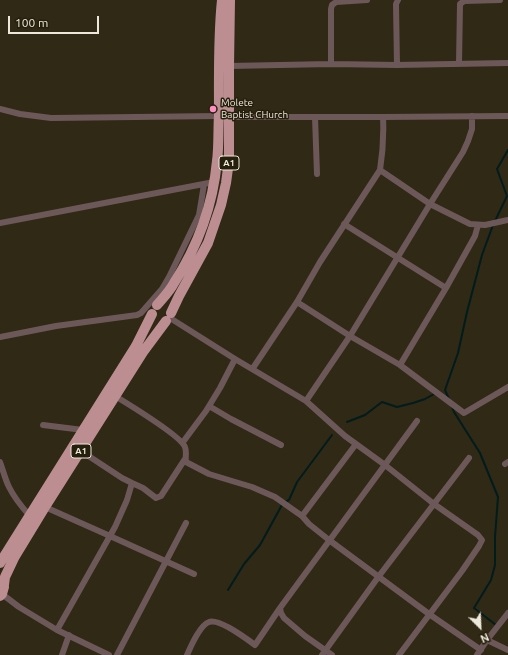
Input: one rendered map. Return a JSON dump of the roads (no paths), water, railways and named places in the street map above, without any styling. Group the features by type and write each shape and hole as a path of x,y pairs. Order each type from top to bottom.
{"highway":[{"name":"A1","path":"157,304 174,284 181,272 204,224 210,205 209,183 217,161 219,135 220,23 222,0"},
{"name":"A1","path":"1,589 14,558 143,352 169,317 208,243 219,212 229,161 230,0"},
{"path":"157,304 166,305 170,310 169,317 161,323 156,321 152,316 153,308 157,304"},
{"name":"A1","path":"0,563 136,346 152,314"}],"street":[{"path":"331,64 332,5 336,2 367,0"},
{"path":"397,65 396,4 398,0"},
{"path":"459,64 460,4 464,1 500,0"},
{"path":"229,66 331,64 508,64"},
{"path":"0,109 20,114 51,118 219,116"},
{"path":"306,401 350,336 463,152 472,128 472,116"},
{"path":"230,117 507,116"},
{"path":"315,117 317,174"},
{"path":"253,368 297,302 320,262 380,170 384,138 383,117"},
{"path":"380,170 430,204 470,224 481,225 507,220"},
{"path":"0,223 209,183"},
{"path":"0,337 56,326 137,315 141,313 162,289 170,277 199,215 202,198 209,183"},
{"path":"344,224 446,288"},
{"path":"400,365 446,288 481,225"},
{"path":"297,302 350,336 400,365 464,413 508,388"},
{"path":"169,317 306,401 345,436 385,465 434,504 478,534 482,540 479,546 399,655"},
{"path":"183,442 209,406 235,358"},
{"path":"81,451 122,478 143,488 156,498 161,496 185,459 186,449 183,442 160,424 115,396"},
{"path":"209,406 281,445"},
{"path":"186,655 201,629 210,621 226,626 255,645 280,608 417,421"},
{"path":"43,425 83,430"},
{"path":"302,516 356,444"},
{"path":"324,653 379,576 469,458"},
{"path":"185,459 186,462 209,474 252,487 276,497 302,516 308,524 379,576 479,653 508,613"},
{"path":"0,462 14,497 29,515"},
{"path":"57,630 110,536 127,500 132,483"},
{"path":"45,507 194,574"},
{"path":"118,655 186,524"},
{"path":"1,589 19,607 57,630 109,655"},
{"path":"280,608 284,618 324,653 332,655"},
{"path":"62,655 69,636"},
{"path":"487,640 508,650"}],"waterway":[{"path":"495,221 507,196 497,169 508,150"},
{"path":"449,399 445,390 458,353 482,255 493,225"},
{"path":"347,422 365,415 382,402 397,407 425,399 434,394"},
{"path":"452,407 480,453 498,497 495,537 495,565 491,580 474,608 496,625"},
{"path":"228,590 244,564 260,545 283,503 289,500 297,482 332,435"}],"place":[{"name":"Molete Baptist CHurch","path":"213,109"}]}
